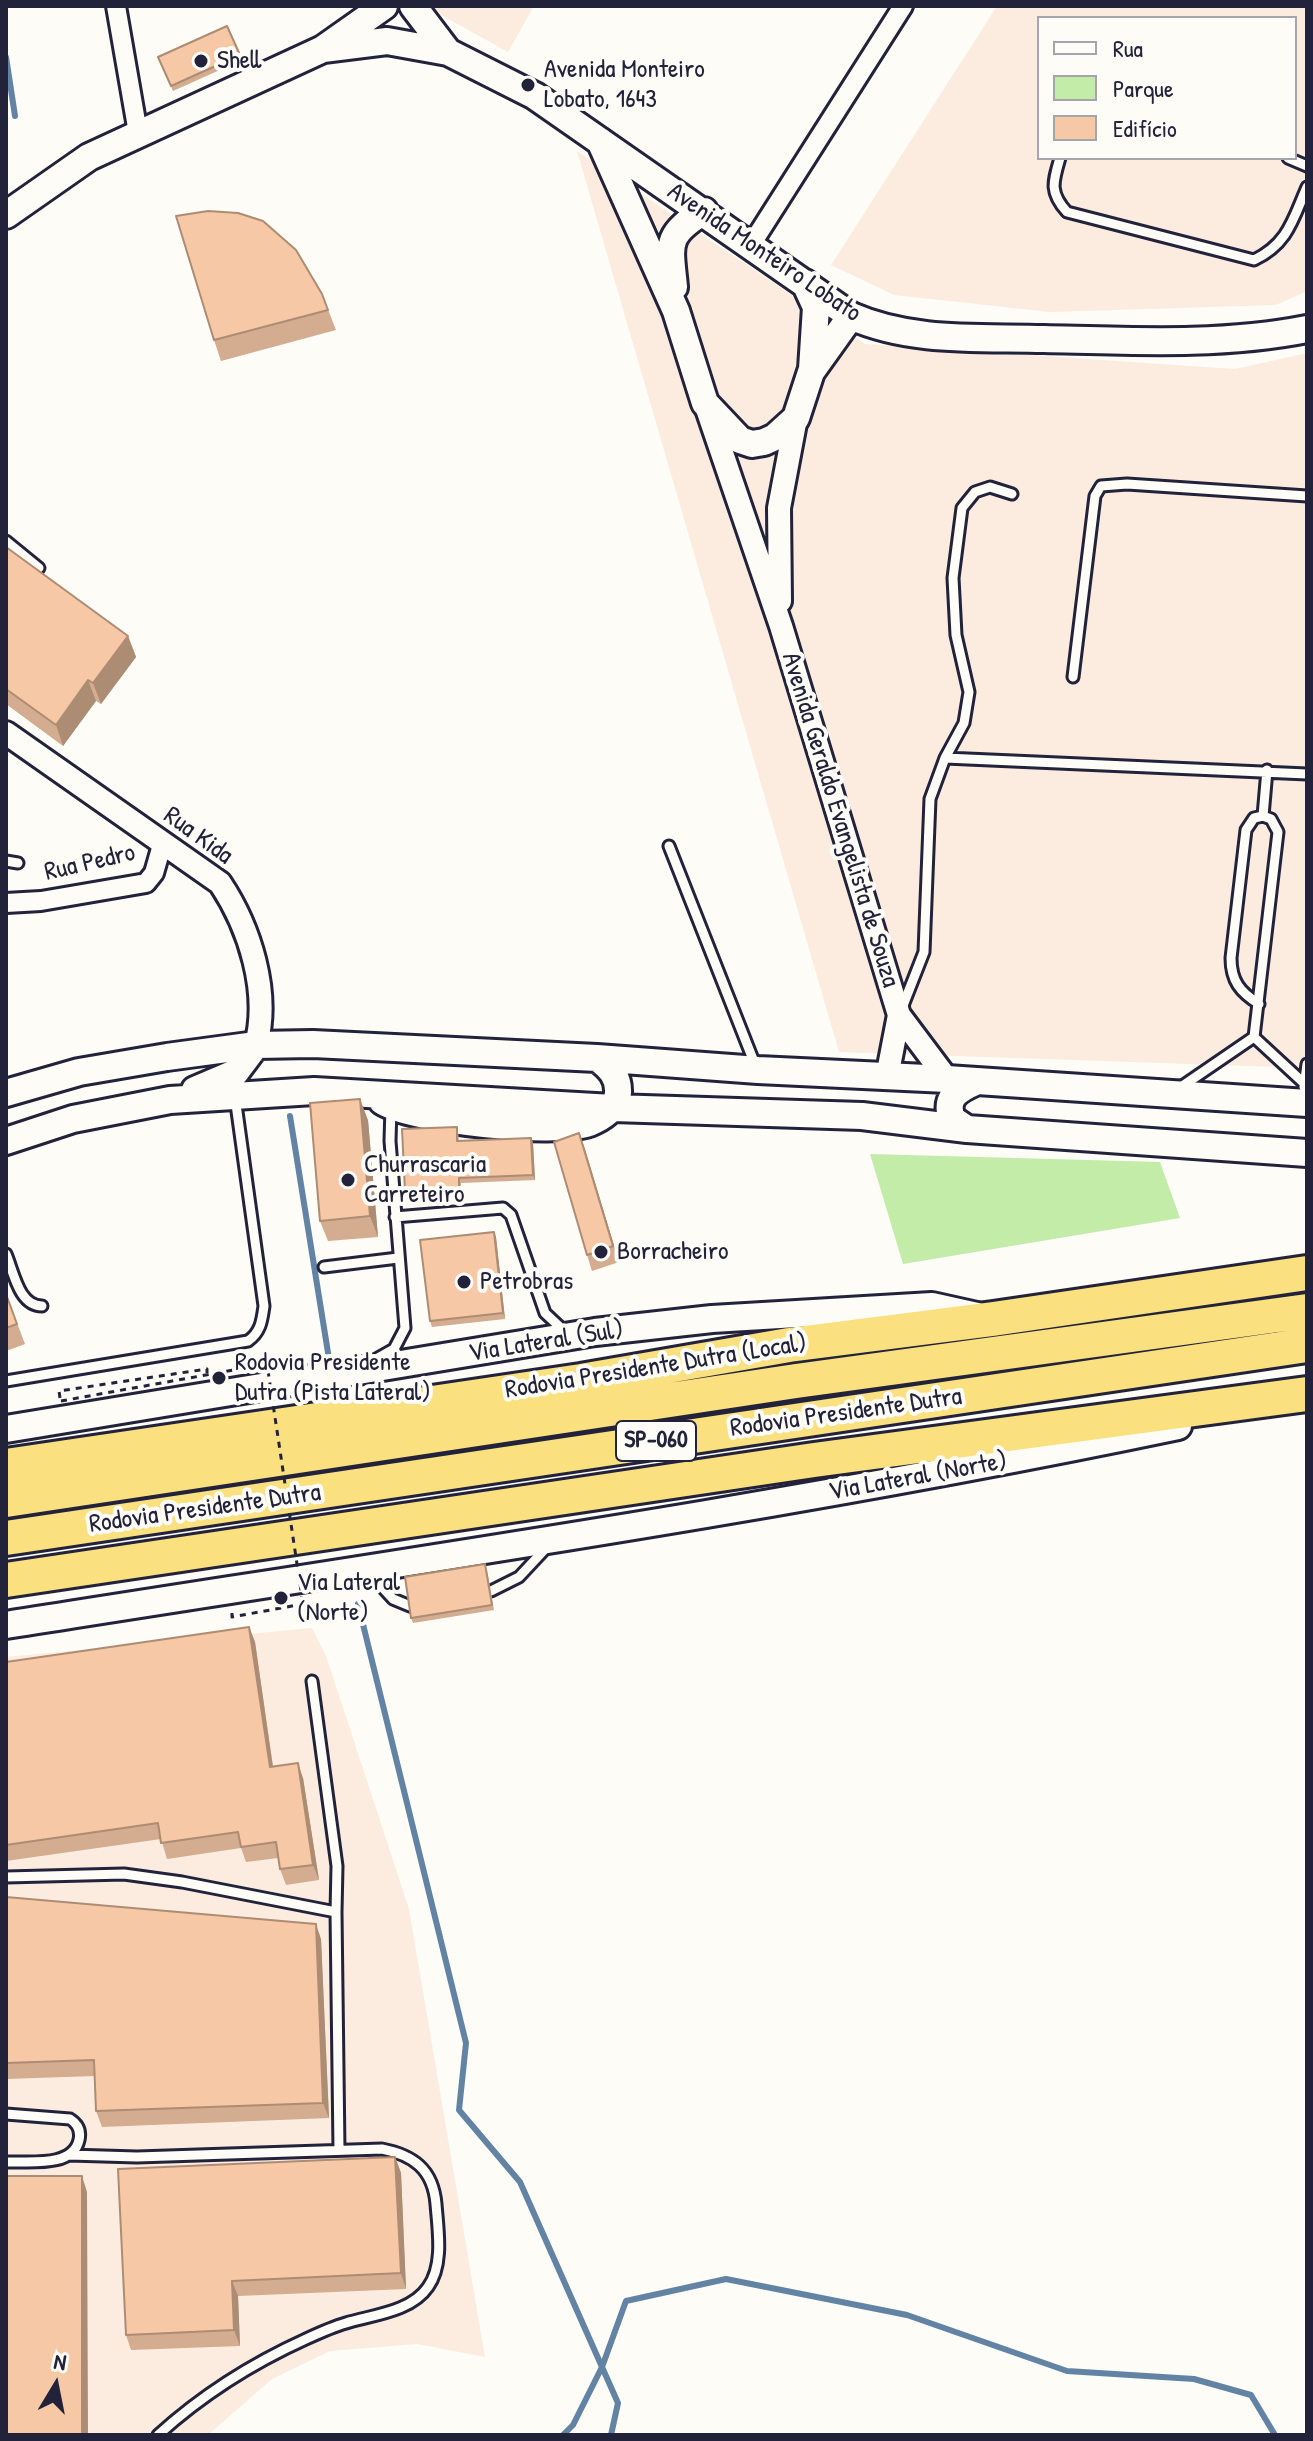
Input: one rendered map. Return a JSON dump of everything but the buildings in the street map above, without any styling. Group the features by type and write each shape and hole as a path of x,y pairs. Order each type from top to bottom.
{"highway":[{"name":"Rodovia Presidente Dutra (Local)","path":"6,1466 581,1381 789,1345 1307,1273"},
{"name":"Rodovia Presidente Dutra","path":"6,1500 796,1381 1307,1311"},
{"name":"Rodovia Presidente Dutra","path":"6,1538 1307,1345"},
{"name":"Rodovia Presidente Dutra","path":"6,1580 814,1460 1307,1396"}],"main road":[{"name":"Avenida Monteiro Lobato","path":"413,6 448,52"},
{"name":"Avenida Monteiro Lobato","path":"6,215 89,157 323,49 382,9"},
{"name":"Avenida Monteiro Lobato","path":"323,49 387,41 448,52 535,96 851,316 872,325 917,336 1146,341 1265,337 1307,329"},
{"name":"Avenida Geraldo Evangelista de Souza","path":"600,141 676,311 705,403 740,440 752,444 764,442 775,437 796,418 811,372 851,316"},
{"path":"676,311 671,245 680,226 704,211"},
{"path":"805,283 816,307 811,372"},
{"path":"6,1093 79,1072 256,1045 313,1044 1172,1093 1305,1094"},
{"path":"170,1100 235,1073 256,1045"},
{"path":"368,1093 391,1107 444,1120 563,1127 589,1123 613,1108 618,1098 616,1077 609,1066 597,1058"},
{"path":"967,1129 952,1119 949,1106 954,1094 975,1082"},
{"path":"6,1141 73,1119 170,1100 314,1091 613,1108 862,1116 967,1129 1307,1153"},
{"name":"Via Lateral (Sul)","path":"6,1429 595,1332 712,1319 932,1306 993,1319"},
{"name":"Via Lateral (Norte)","path":"6,1625 554,1539 1005,1462 1307,1396"}],"street":[{"path":"116,6 138,133"},
{"path":"751,245 903,6"},
{"name":"Avenida Geraldo Evangelista de Souza","path":"705,403 781,626 899,1015 947,1079"},
{"name":"Avenida Geraldo Evangelista de Souza","path":"781,626 777,553 779,508 796,418"},
{"name":"Rua Kida","path":"6,733 220,883 231,900 252,951 260,1029 256,1045"},
{"name":"Rua Pedro","path":"6,903 41,901 146,883 154,873 162,845"},
{"name":"Avenida Geraldo Evangelista de Souza","path":"887,1077 899,1015"}],"lane":[{"path":"1059,160 1053,181 1054,190 1056,199 1067,212 1254,260 1271,252 1285,237 1307,187"},
{"path":"1073,677 1095,496 1101,486 1127,484 1307,496"},
{"path":"899,1015 924,952 930,799 945,758 964,723 969,692 956,635 953,578 962,508 975,492 990,487 1012,494"},
{"path":"6,541 39,568"},
{"path":"945,758 1307,774"},
{"path":"1263,816 1267,770"},
{"path":"1172,1093 1254,1037 1259,1004 1278,832 1271,819 1263,816 1254,818 1246,830 1231,958 1231,975 1237,987 1259,1004"},
{"path":"669,846 758,1070"},
{"path":"6,861 18,863"},
{"path":"1254,1037 1305,1094"},
{"path":"1305,1094 1307,1064"},
{"path":"6,1381 234,1344 254,1337 260,1328 264,1306 234,1094"},
{"path":"348,1374 394,1349 405,1328 390,1141 391,1107"},
{"path":"395,1217 503,1208 511,1215 545,1313 561,1328 595,1332"},
{"path":"6,1254 24,1299 35,1306 42,1306"},
{"path":"324,1267 398,1258"},
{"path":"491,1591 519,1577 554,1539"},
{"path":"359,1569 378,1581 393,1599 410,1606"},
{"path":"312,1681 337,1866 339,2150"},
{"path":"6,1877 124,1874 336,1912"},
{"path":"6,2114 70,2119 76,2123 80,2133 78,2146 69,2155"},
{"path":"6,2162 56,2159 69,2155 137,2157 382,2149 404,2153 419,2163 428,2177 436,2197 438,2269 428,2289 405,2305 343,2323 244,2371 158,2435"}],"path":[{"path":"210,1396 207,1369 59,1391 61,1401 267,1364 303,1604"}],"shaded area":[{"path":"437,6 534,6 508,52 434,11"},
{"path":"997,6 1307,6 1307,291 1276,305 1050,312 894,295 831,265"},
{"path":"577,151 865,344 1235,369 1307,353 1307,1068 839,1052"},
{"path":"312,1628 326,1656 409,1909 485,2357 417,2344 330,2351 272,2379 208,2435 6,2435 6,1657"}],"green space":[{"path":"870,1154 1160,1162 1180,1218 903,1264"}],"waterway":[{"path":"6,57 15,116"},
{"path":"290,1116 329,1359"},
{"path":"358,1604 466,2043 459,2110 520,2182 602,2367 573,2425 563,2435"},
{"path":"611,2435 618,2403 602,2367 626,2301 726,2279 907,2315 1067,2371 1194,2379 1251,2395 1275,2435"}],"place":[{"name":"Shell","path":"201,61"},
{"name":"Avenida Monteiro Lobato, 1643","path":"528,85"},
{"name":"Churrascaria Carreteiro","path":"348,1180"},
{"name":"Borracheiro","path":"601,1252"},
{"name":"Petrobras","path":"464,1282"},
{"name":"Rodovia Presidente Dutra (Pista Lateral)","path":"219,1378"},
{"name":"Via Lateral (Norte)","path":"281,1598"}]}
